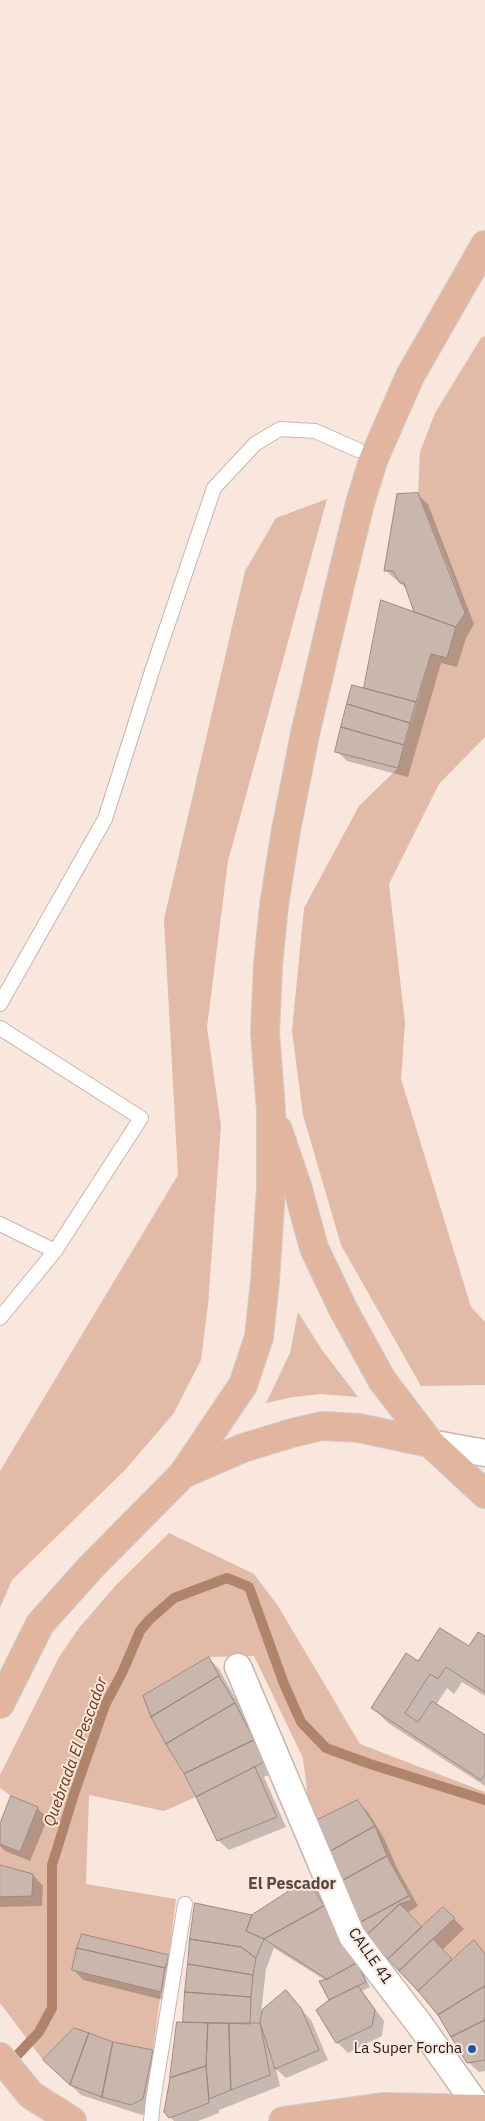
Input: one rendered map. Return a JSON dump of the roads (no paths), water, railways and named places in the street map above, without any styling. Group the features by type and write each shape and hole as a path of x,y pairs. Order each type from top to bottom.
{"main road":[{"path":"0,1704 40,1624 90,1568 182,1474 243,1385 259,1337 266,1281 270,1207 271,1110 265,1033 268,965 274,905 286,830 305,734 344,570 374,458 410,376 485,245"},
{"path":"271,1110 297,1186 314,1248 342,1310 382,1380 430,1443 485,1494"},
{"path":"182,1474 243,1448 292,1432 322,1426 359,1428 430,1443"},
{"path":"0,2057 31,2095 72,2121"},
{"path":"282,2121 383,2107 483,2112"}],"street":[{"path":"430,1443 485,1453"},
{"name":"CALLE 41","path":"238,1667 352,1936 483,2112"}],"lane":[{"path":"0,1004 105,819 153,668 214,488 255,444 280,429 315,431 358,450"},
{"path":"0,1028 141,1118 55,1251 0,1318"},
{"path":"0,1224 55,1251"},
{"path":"151,2121 152,2101 185,1904"}],"waterway":[{"name":"Quebrada El Pescador","path":"8,2065 39,2032 52,2008 52,1865 105,1705 122,1673 140,1631 149,1620 174,1598 227,1578 249,1587 284,1684 301,1722 326,1748 370,1764 485,1800"}],"place":[{"name":"La Super Forcha","path":"472,2049"}],"district":[{"name":"El Pescador","path":"292,1884"}]}
